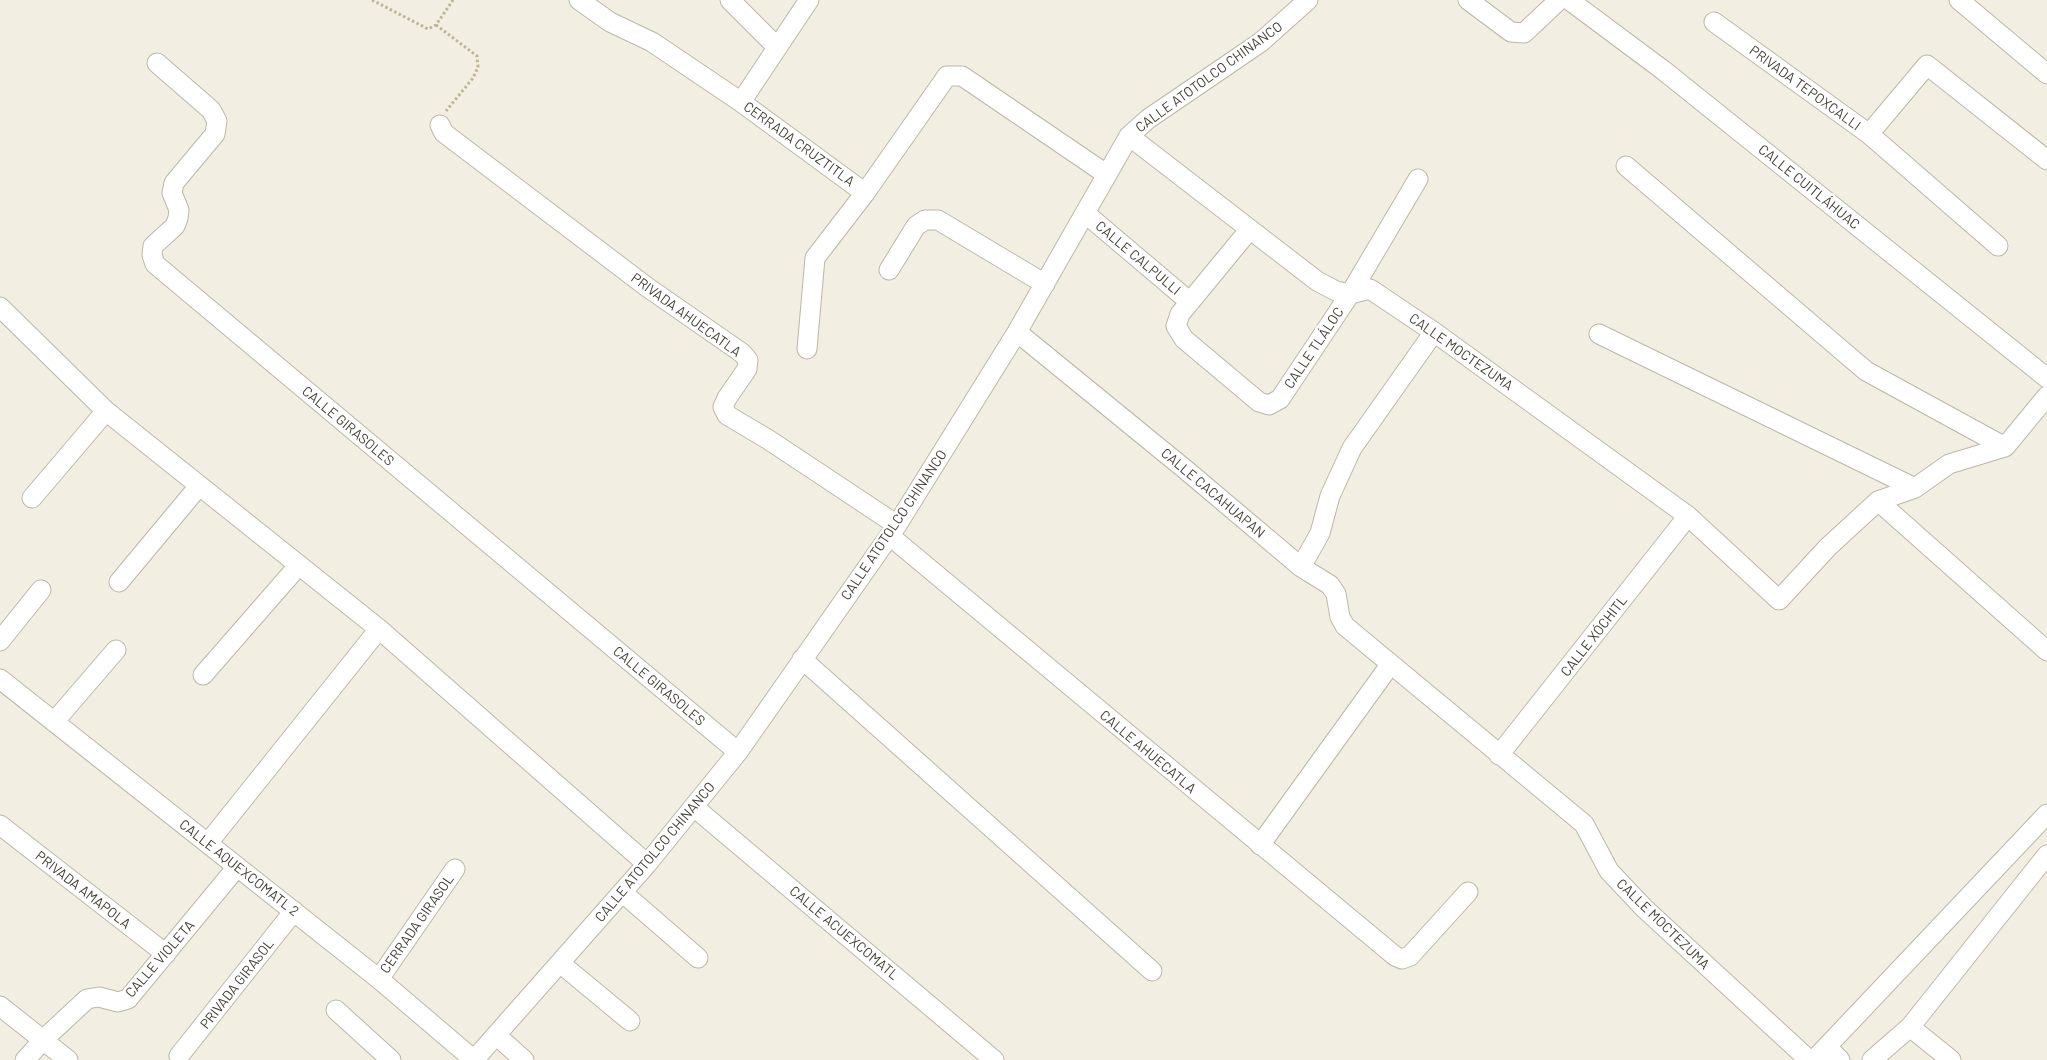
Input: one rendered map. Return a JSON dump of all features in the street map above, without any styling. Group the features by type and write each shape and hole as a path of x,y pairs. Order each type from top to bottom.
{"street":[{"name":"CERRADA CRUZTITLA","path":"579,0 610,22 652,42 741,102 865,193 947,76 962,76 1106,174"},
{"path":"730,0 778,47"},
{"path":"741,102 809,0"},
{"name":"CALLE ATOTOLCO CHINANCO","path":"474,1060 647,864 738,752 893,530 1017,332 1129,136 1148,119 1261,42 1308,0"},
{"path":"1468,0 1512,32 1524,33 1559,0"},
{"name":"CALLE CUITLÁHUAC","path":"1569,0 1663,70 2047,378"},
{"path":"1960,0 2047,74"},
{"name":"PRIVADA TEPOXCALLI","path":"1714,22 1869,134 1927,64 2047,160"},
{"name":"CALLE GIRASOLES","path":"157,63 211,110 218,121 215,134 174,183 172,193 179,210 178,218 175,226 154,246 152,255 155,264 738,752"},
{"name":"PRIVADA AHUECATLA","path":"440,125 444,133 647,287 742,353 748,360 746,369 726,398 723,407 727,415 768,440 893,530"},
{"path":"1869,134 1998,246"},
{"name":"CALLE MOCTEZUMA","path":"1129,136 1317,281 1336,291 1350,294 1370,289 1434,332 1688,516 1779,600 1828,547 1878,501"},
{"path":"1626,166 1866,371 2005,447"},
{"name":"CALLE TLÁLOC","path":"1250,229 1180,314 1176,326 1184,339 1259,402 1269,405 1280,399 1350,294 1418,179"},
{"path":"807,349 815,258 865,193"},
{"name":"CALLE CALPULLI","path":"1086,214 1190,302"},
{"path":"889,270 916,226 926,220 938,220 1045,284"},
{"path":"0,307 106,411 379,629 647,864"},
{"name":"CALLE CACAHUAPAN","path":"1017,332 1301,567 1330,585 1336,594 1340,617 1345,626 1390,665"},
{"path":"1301,567 1320,533 1330,496 1352,448 1434,332"},
{"path":"1599,334 1915,488"},
{"path":"2047,396 2005,447 1949,464 1915,488 1878,501 2047,650"},
{"path":"32,498 106,411"},
{"path":"119,582 199,486"},
{"name":"CALLE XÓCHITL","path":"1499,755 1688,516"},
{"name":"CALLE AHUECATLA","path":"893,530 1260,845 1395,956 1402,959 1410,956 1468,892"},
{"path":"203,675 298,565"},
{"path":"0,641 41,590"},
{"path":"208,843 379,629"},
{"path":"54,722 116,650"},
{"path":"802,659 1152,971"},
{"path":"1260,845 1390,665"},
{"name":"CALLE MOCTEZUMA","path":"1390,665 1584,824 1609,871 1638,902 1809,1060"},
{"name":"CALLE AQUEXCOMATL 2","path":"0,679 379,978 474,1060"},
{"name":"CALLE ACUEXCOMATL","path":"694,807 994,1060"},
{"path":"1827,1056 2047,814"},
{"name":"PRIVADA AMAPOLA","path":"0,825 166,954"},
{"path":"1872,1060 1910,1027 2047,855"},
{"name":"CALLE VIOLETA","path":"25,1060 44,1039 87,999 99,997 118,1002 128,999 237,867"},
{"name":"CERRADA GIRASOL","path":"379,978 455,869"},
{"path":"622,892 698,958"},
{"name":"PRIVADA GIRASOL","path":"179,1056 294,911"},
{"path":"560,962 630,1021"},
{"path":"0,1006 44,1039 68,1060"},
{"path":"336,1010 391,1060"},
{"path":"1910,1027 1951,1060"},
{"path":"496,1035 524,1060"}],"path":[{"path":"372,0 419,27 428,29 436,25 453,0"},
{"path":"436,25 477,56 478,67 473,78 442,116 440,125"}]}
